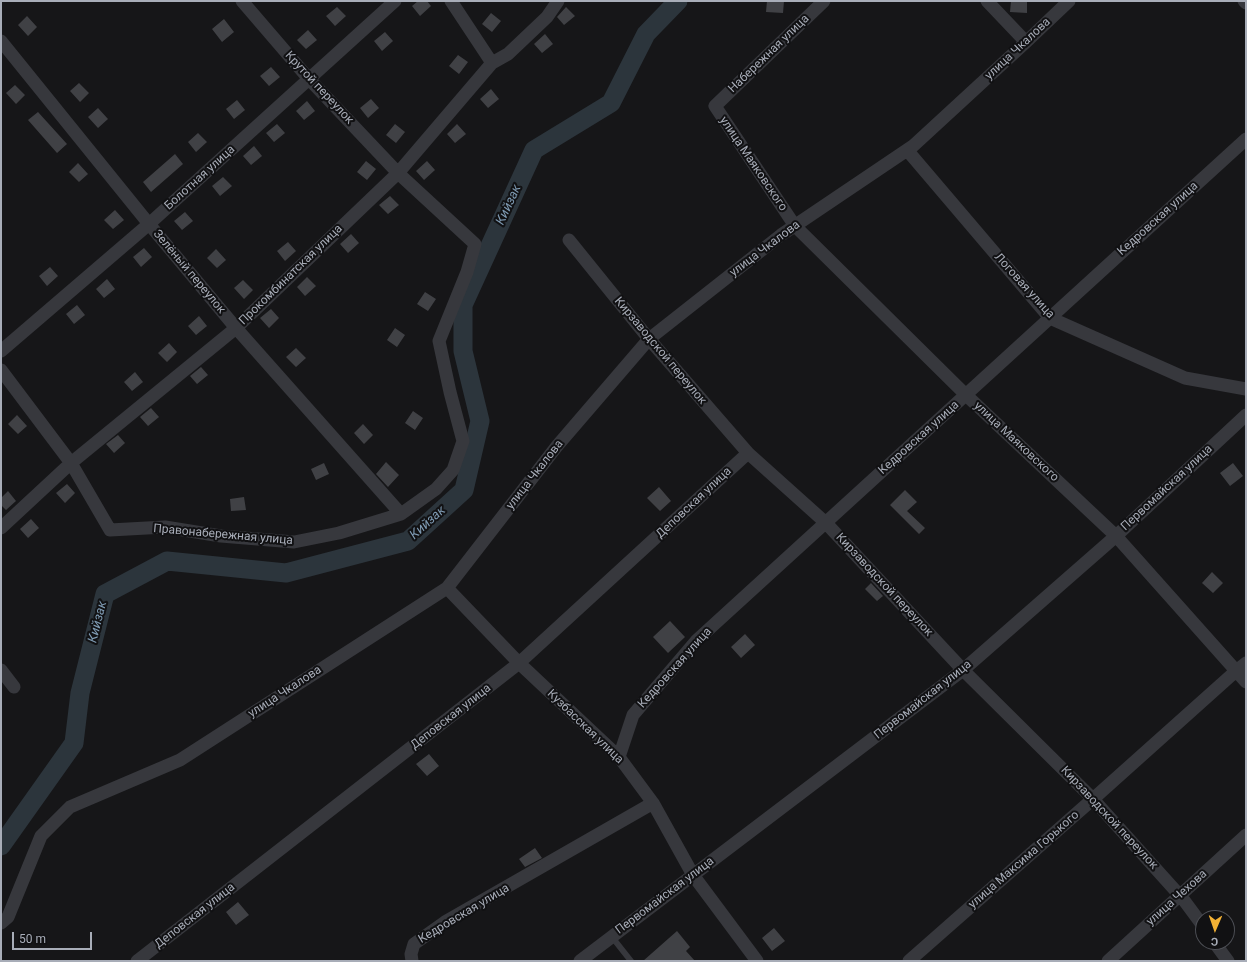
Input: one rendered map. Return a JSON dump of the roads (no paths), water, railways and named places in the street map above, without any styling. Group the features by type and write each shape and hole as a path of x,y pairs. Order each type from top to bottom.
{"street":[{"name":"Крутой переулок","path":"242,1 309,79 398,172"},
{"name":"Болотная улица","path":"1,351 149,224 395,1"},
{"path":"451,1 492,63"},
{"name":"Прокомбинатская улица","path":"1,528 71,463 236,328 398,172 492,63 508,54 519,44 547,17 558,1"},
{"name":"Набережная улица","path":"715,106 824,1"},
{"path":"987,1 1026,42"},
{"name":"улица Чкалова","path":"1,923 8,917 41,836 70,807 180,760 447,588 556,446 649,339 781,235 913,146 1069,1"},
{"name":"Зелёный переулок","path":"1,41 149,224 236,328 401,514"},
{"name":"улица Маяковского","path":"715,106 795,226 966,395 1116,536 1241,667 1246,682"},
{"name":"Кедровская улица","path":"620,757 632,715 697,640 1246,139"},
{"name":"Логовая улица","path":"907,150 1050,318 1185,378 1246,389"},
{"name":"Правонабережная улица","path":"71,463 110,530 165,527 221,536 294,542 339,532 401,514 436,489 453,470 463,441 450,392 439,341 467,272 475,244 398,172"},
{"name":"Кирзаводской переулок","path":"569,240 649,339 748,453 826,523 963,670 1094,798 1180,895 1195,915"},
{"path":"1,370 71,463"},
{"name":"Первомайская улица","path":"580,961 963,670 1116,536 1246,415"},
{"name":"Деповская улица","path":"137,961 519,663 748,453"},
{"name":"Кузбасская улица","path":"447,588 519,663 620,757 653,803 693,875 757,961"},
{"name":"улица Максима Горького","path":"909,961 1241,667"},
{"path":"1,670 14,688"},
{"name":"Кедровская улица","path":"412,961 411,954 414,944 445,922 653,803"},
{"name":"улица Чехова","path":"1108,961 1246,835"},
{"path":"1220,950 1228,961"}],"lane":[{"path":"612,936 631,961"}],"waterway":[{"name":"Кийзак","path":"1,846 74,743 80,693 105,594 167,561 286,573 408,541 464,490 480,421 463,351 463,305 534,150 611,103 646,34 678,1"}]}
